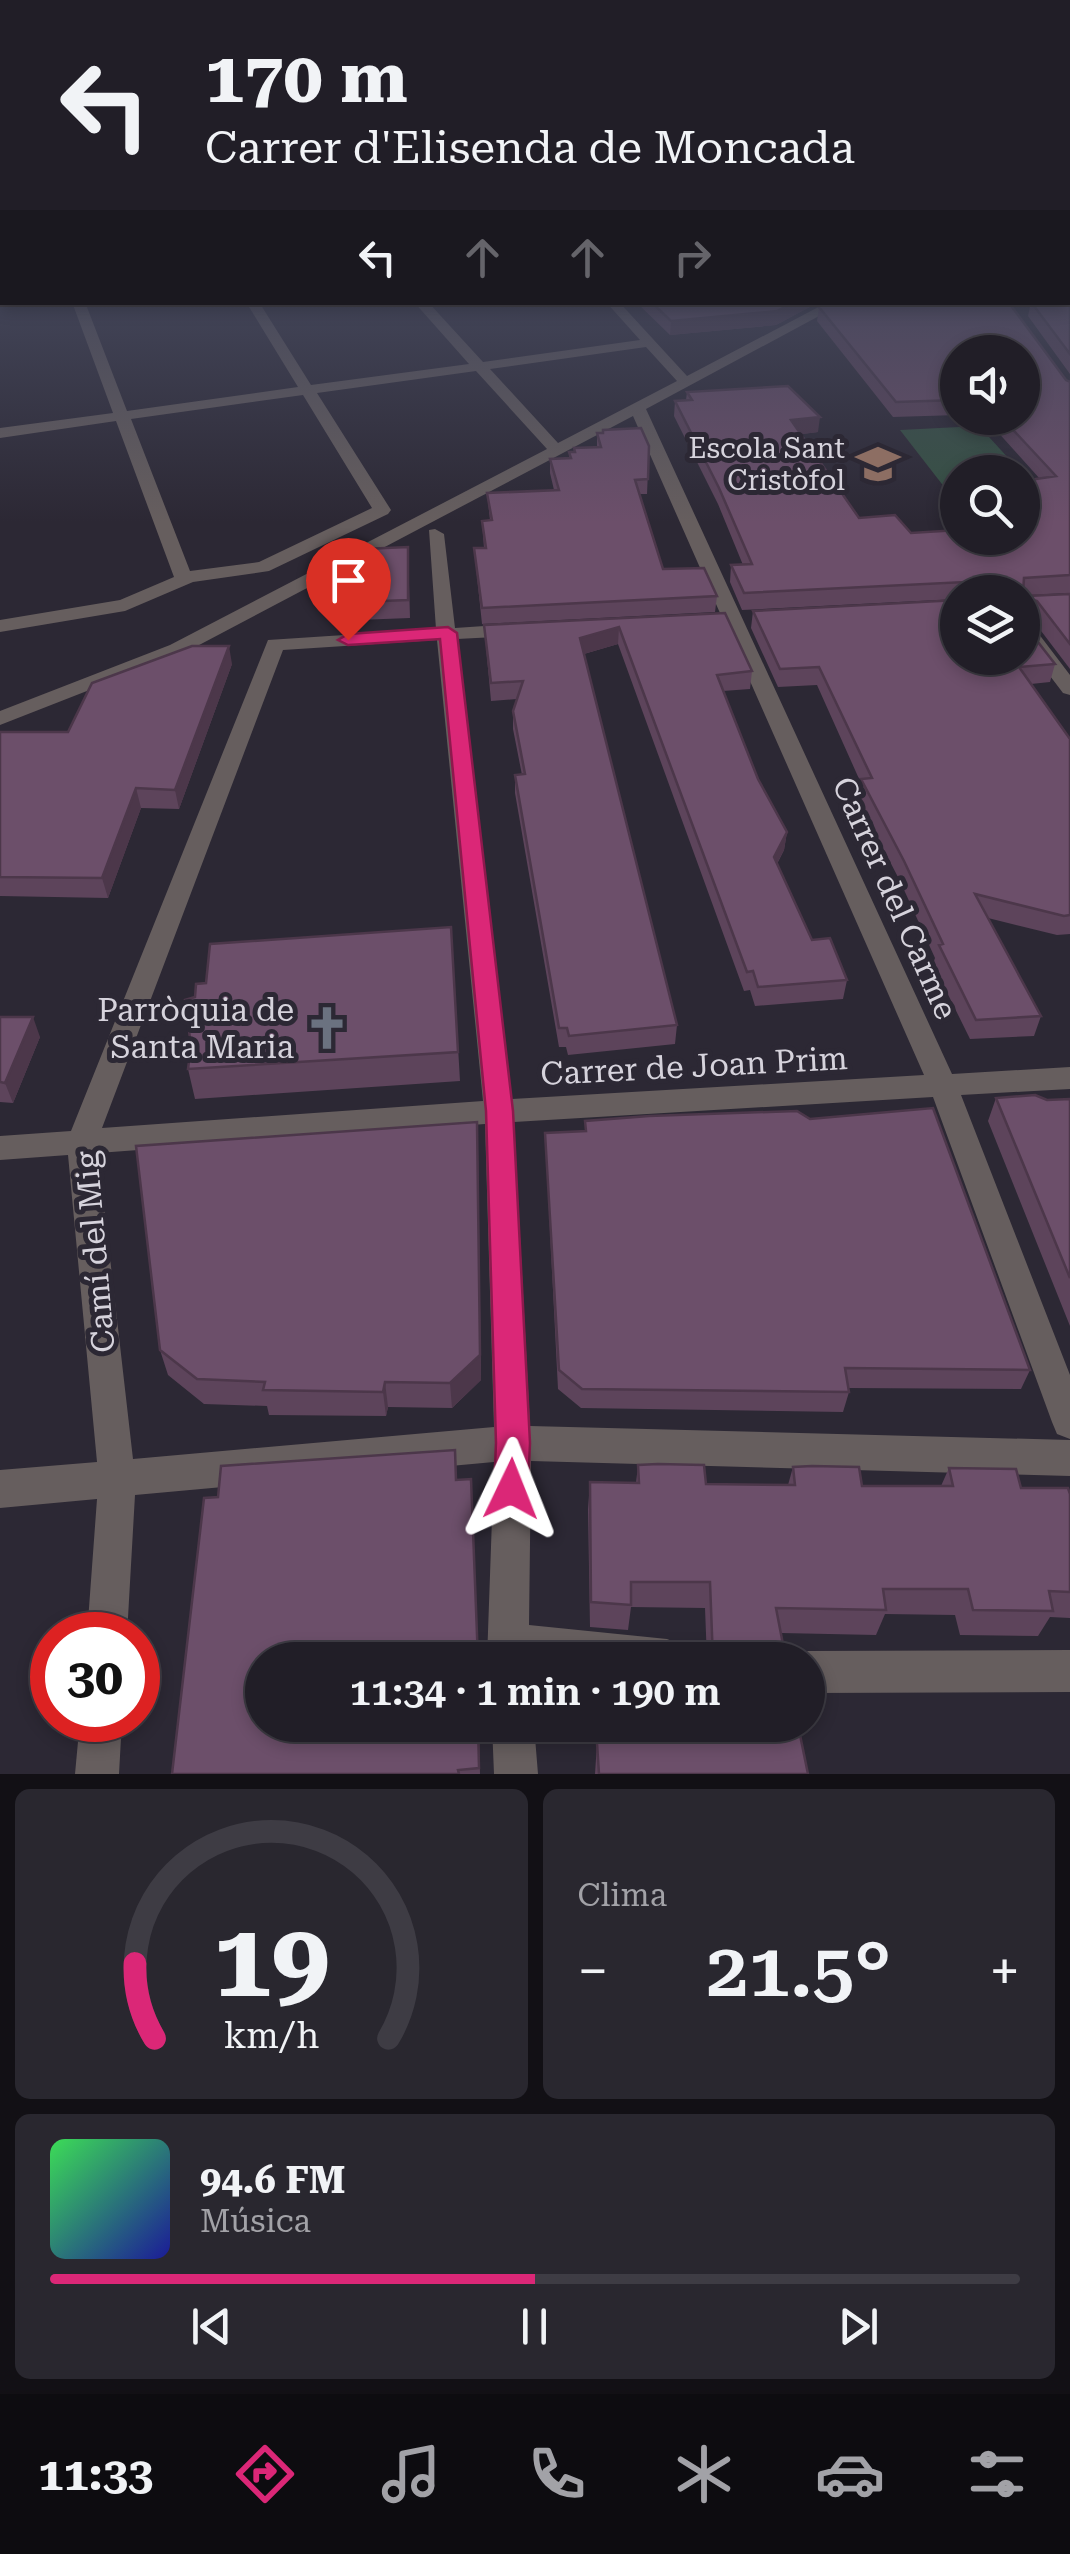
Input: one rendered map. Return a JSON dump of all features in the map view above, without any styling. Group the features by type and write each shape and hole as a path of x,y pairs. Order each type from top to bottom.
{"street":[{"path":"99,356 184,579"},
{"path":"0,626 125,605 184,579 263,568 382,510 285,356"},
{"path":"469,356 558,452"},
{"path":"0,433 562,356"},
{"path":"660,356 686,383"},
{"path":"0,719 169,654 738,356"},
{"name":"Carrer del Carme","path":"638,409 944,1088 1070,1422"},
{"path":"435,534 500,1111 513,1443 507,1642"},
{"path":"253,611 275,644 544,628"},
{"name":"Camí del Mig","path":"107,1612 116,1480 82,1142 275,644"},
{"path":"1040,649 1070,689"},
{"name":"Carrer de Joan Prim","path":"0,1148 500,1111 1070,1078"},
{"path":"0,1489 513,1443 1070,1458"},
{"path":"825,1672 1070,1671"},
{"path":"97,1774 99,1742"},
{"path":"514,1742 516,1774"}],"green space":[{"path":"940,428 940,435 987,435 1005,455 940,455 940,482 900,430"}],"building":[{"path":"859,356 940,356 940,401 896,402"},
{"path":"1040,356 1048,356 1070,382 1070,575 940,575 940,583 744,593 731,565 752,564 675,401 692,400 687,392 788,386 820,417 791,420 859,518 895,515 911,533 940,531 940,555 1040,555 1040,478 1056,476 1018,435 1040,435"},
{"path":"641,428 649,446 648,479 635,480 663,569 704,568 717,596 482,608 474,548 486,548 482,521 492,520 487,493 559,490 550,459 571,458 569,452 575,452 574,448 601,447 597,433 603,430"},
{"path":"408,547 408,600 356,602 355,553"},
{"path":"1070,594 1070,644 1040,605 1040,595"},
{"path":"940,601 940,675 1025,675 1070,739 1070,915 975,894 1041,1016 976,1020 904,861 861,779 872,778 819,667 780,669 753,611"},
{"path":"725,613 752,671 717,675 758,779 787,832 774,857 812,940 830,938 847,980 758,987 753,971 747,972 619,627 580,638 677,1025 569,1036 567,1028 559,1028 515,775 525,774 513,711 523,681 491,683 484,625"},
{"path":"1040,645 1055,664 1040,665"},
{"path":"192,646 229,646 175,790 136,788 102,878 0,877 0,732 68,732 92,683"},
{"name":"Parròquia de Santa Maria","path":"451,927 458,1052 188,1069 191,1046 185,1000 195,997 196,984 206,983 210,944"},
{"path":"0,1017 33,1017 5,1083 0,1082"},
{"path":"1035,1095 1047,1100 1070,1099 1070,1278 996,1098"},
{"path":"933,1108 1030,1370 845,1368 849,1392 582,1389 559,1370 545,1133 586,1131 585,1121 649,1116 797,1111 810,1119"},
{"path":"477,1122 480,1355 450,1383 385,1382 383,1392 263,1390 265,1382 197,1379 160,1350 136,1146"},
{"path":"455,1450 456,1480 471,1479 477,1642 245,1642 245,1742 478,1742 479,1768 458,1770 459,1774 172,1774 204,1498 218,1497 221,1466"},
{"path":"638,1465 704,1465 706,1484 795,1485 793,1467 859,1467 862,1486 953,1486 949,1468 1016,1469 1021,1488 1068,1488 1070,1592 1049,1591 1053,1611 973,1610 968,1589 883,1589 886,1610 776,1608 783,1642 712,1642 710,1582 631,1582 631,1605 591,1602 590,1482 639,1483"},
{"path":"801,1742 808,1774 599,1774 597,1743"}],"place":[{"name":"Escola Sant Cristòfol","path":"878,464"},
{"name":"Parròquia de Santa Maria","path":"327,1028"}],"route":[{"path":"348,640 448,633 500,1111 513,1443 511,1489"}]}
